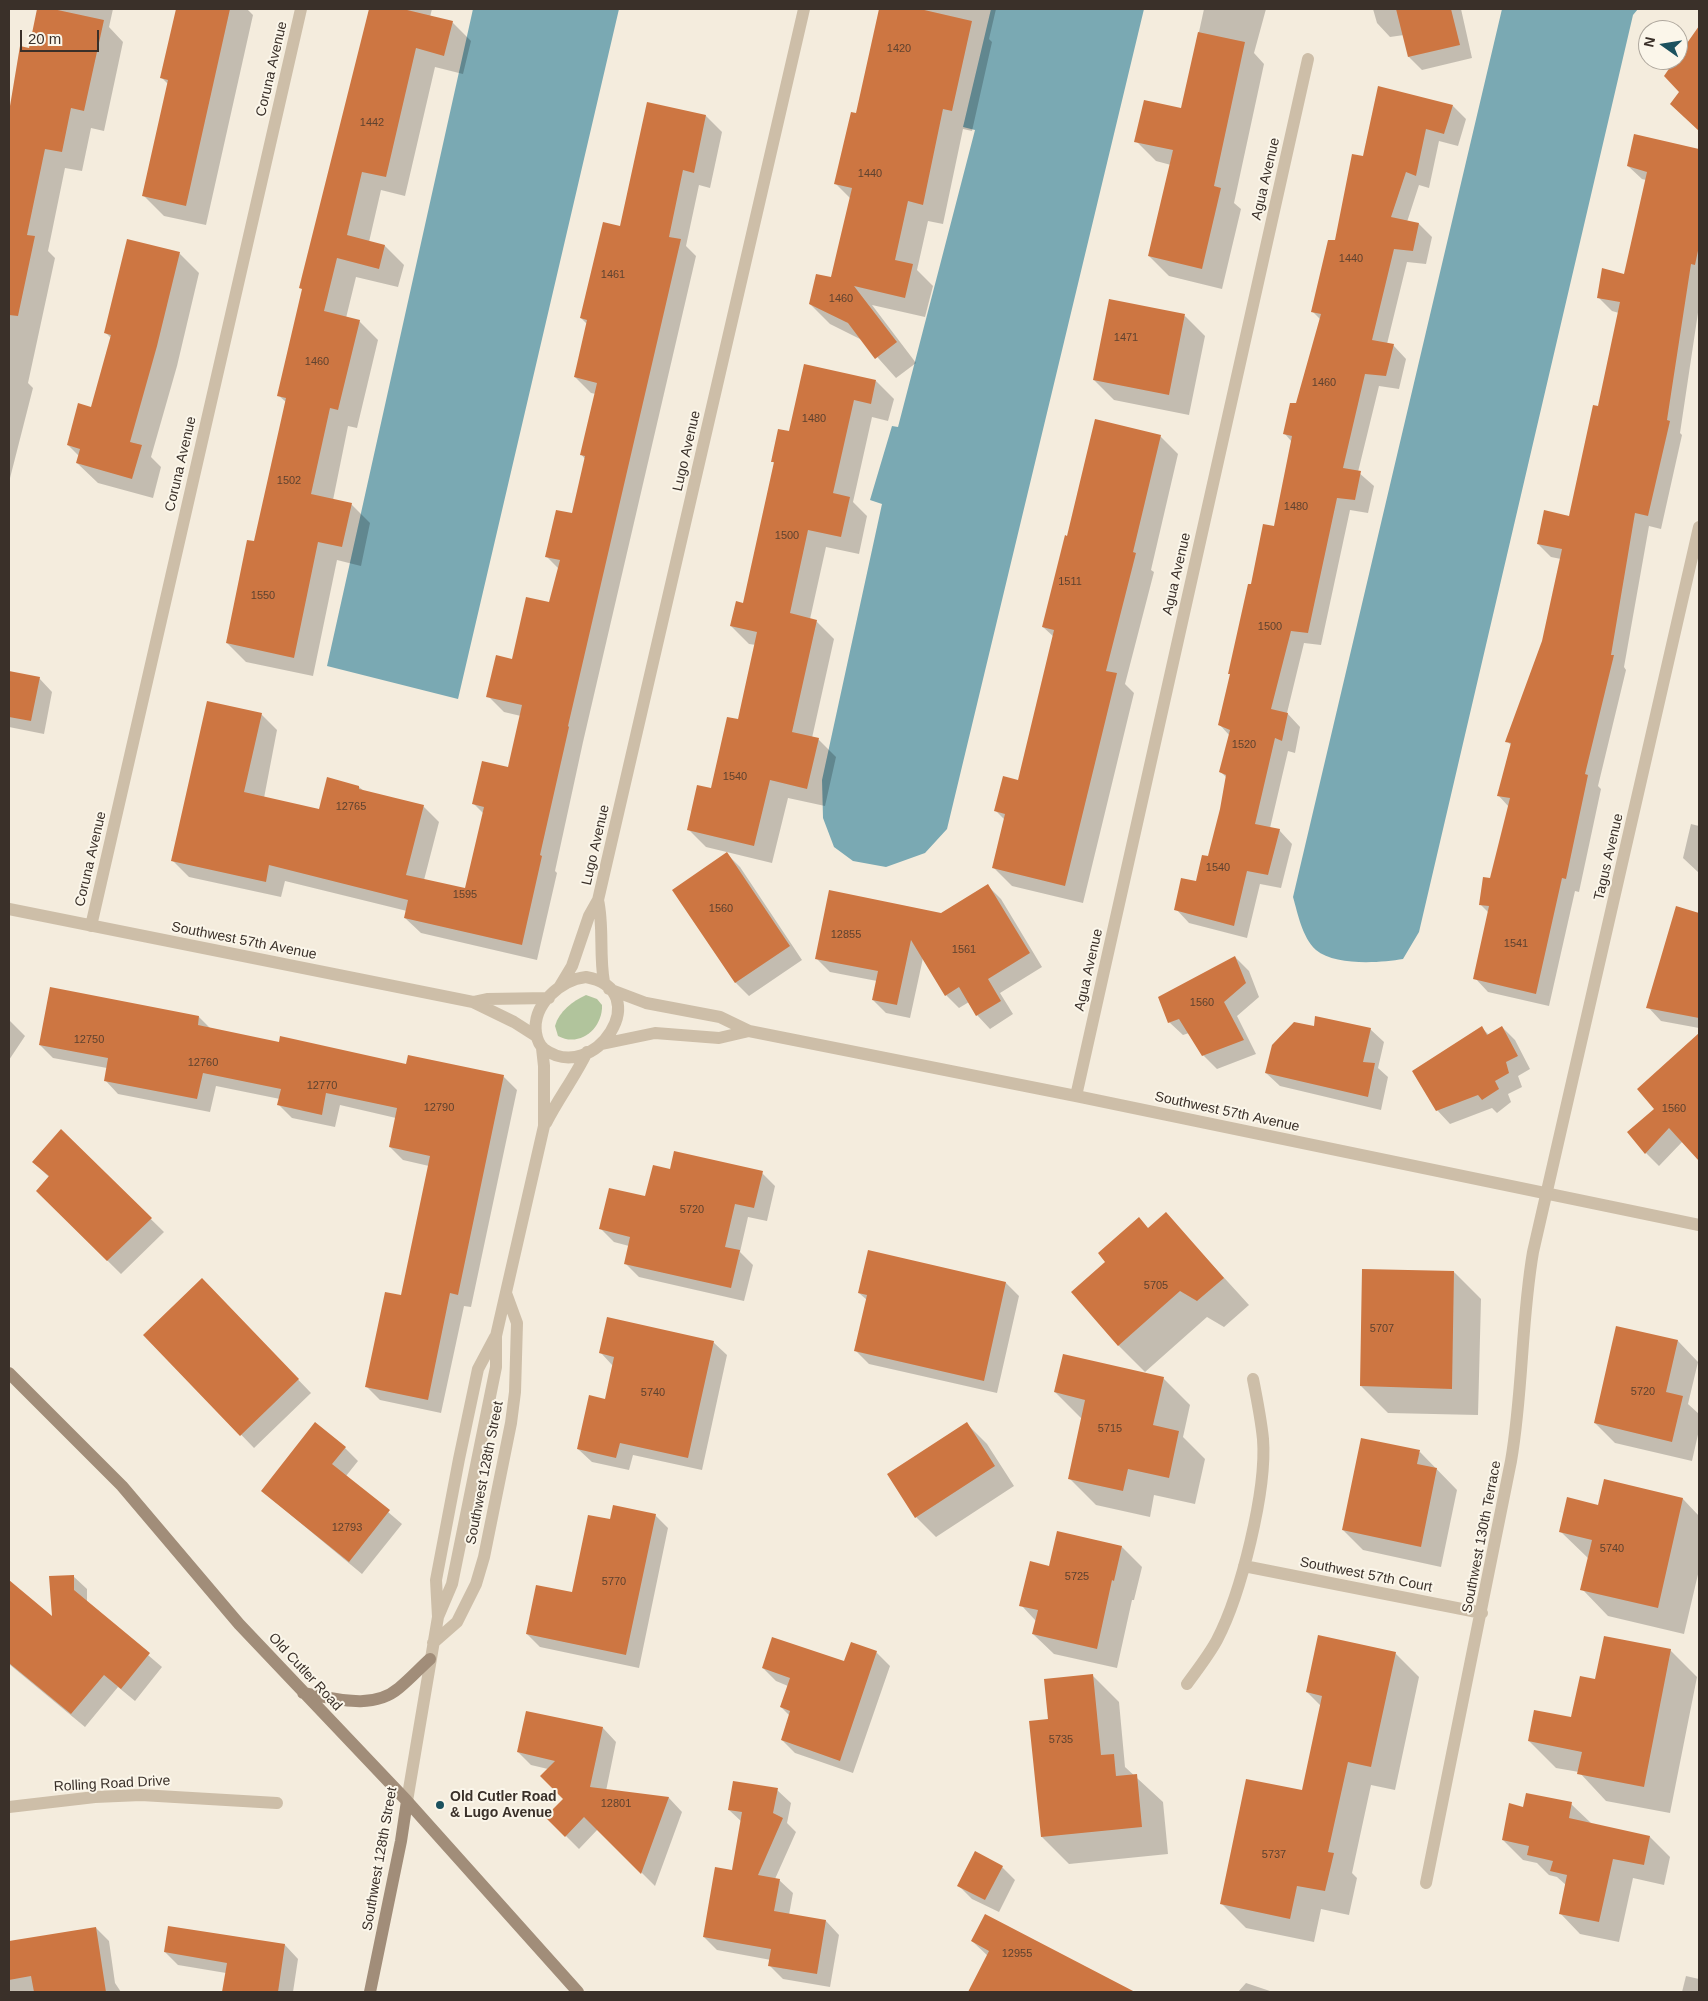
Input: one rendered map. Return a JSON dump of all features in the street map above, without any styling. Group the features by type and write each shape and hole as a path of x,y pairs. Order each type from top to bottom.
{"main road":[{"name":"Old Cutler Road","path":"9,1373 122,1486 239,1624 407,1801 578,1992"},
{"path":"302,1692 345,1700 378,1699 399,1688 430,1658"},
{"name":"Southwest 128th Street","path":"370,1992 401,1841 407,1801"}],"street":[{"name":"Coruna Avenue","path":"91,926 301,9"},
{"name":"Lugo Avenue","path":"598,900 804,9"},
{"name":"Agua Avenue","path":"1076,1096 1308,59"},
{"name":"Tagus Avenue","path":"1547,1193 1699,527"},
{"path":"598,900 602,917 600,944 607,985 615,995 618,1005 618,1016 611,1034 602,1044 588,1052 561,1057 539,1042 536,1019 543,1004 560,986 572,966 589,916 598,900"},
{"name":"Southwest 57th Avenue","path":"9,909 473,1002 514,1022 539,1042"},
{"path":"560,986 577,978 586,977 607,985"},
{"name":"Southwest 57th Avenue","path":"607,985 646,1003 720,1017 749,1031 1076,1096 1699,1225"},
{"name":"Southwest 57th Avenue","path":"473,1002 487,999 549,998"},
{"name":"Southwest 57th Avenue","path":"602,1044 655,1033 719,1038 749,1031"},
{"name":"Southwest 128th Street","path":"407,1801 438,1617 436,1580 461,1450 478,1369 496,1336 544,1126 544,1066 539,1042"},
{"name":"Southwest 128th Street","path":"544,1126 559,1097 588,1052"},
{"name":"Southwest 130th Terrace","path":"1426,1883 1482,1613 1515,1437 1520,1398 1525,1304 1533,1252 1547,1193"},
{"name":"Southwest 128th Street","path":"433,1643 457,1622 476,1584 484,1557 512,1423 518,1341 517,1323 506,1293"},
{"path":"1188,1684 1217,1640 1244,1566 1263,1463 1263,1440 1254,1379"},
{"name":"Southwest 57th Court","path":"1244,1566 1482,1613"},
{"name":"Rolling Road Drive","path":"9,1808 95,1797 141,1795 277,1803"}],"green space":[{"path":"586,995 597,999 602,1005 599,1021 589,1034 582,1038 566,1039 558,1036 555,1026 563,1011 576,1000"}],"water":[{"path":"473,9 619,9 458,699 327,666"},
{"path":"991,9 1144,9 947,829 925,853 886,867 853,861 834,847 823,818 822,780 882,504 870,500 892,426 898,427 975,130 963,127"},
{"path":"1502,9 1638,9 1633,15 1419,932 1403,959 1382,962 1358,962 1334,959 1316,950 1307,939 1293,897"}],"building":[{"path":"37,9 53,9 104,20 84,111 71,108 62,152 45,149 27,235 35,236 18,316 9,315 9,112 20,46 29,48"},
{"path":"176,9 230,9 186,206 142,196 168,80 160,78"},
{"path":"369,9 403,9 453,21 444,56 416,48 386,177 362,172 347,235 385,245 379,269 337,258 324,311 360,320 338,410 330,408 311,494 352,503 342,547 318,542 294,658 226,643 247,540 254,541 286,398 277,396 302,289 299,288"},
{"path":"879,9 920,9 972,21 952,111 943,109 923,205 908,201 895,260 913,264 905,298 854,286 897,342 875,359 848,323 809,304 816,274 831,277 852,188 834,184 851,112 856,113"},
{"path":"1396,9 1451,9 1460,45 1408,57"},
{"path":"1699,26 1699,131 1670,104 1679,92 1664,76 1668,70 1688,70 1688,42"},
{"path":"1198,32 1245,42 1214,186 1221,188 1202,269 1148,256 1173,150 1134,142 1144,100 1181,108"},
{"path":"1378,86 1453,105 1444,134 1426,129 1416,176 1406,172 1391,217 1419,223 1413,251 1394,249 1372,340 1394,344 1386,376 1365,374 1343,468 1361,471 1355,500 1337,498 1308,633 1291,631 1271,709 1288,713 1282,741 1275,738 1255,824 1280,829 1268,875 1247,871 1234,926 1174,910 1181,878 1196,881 1202,855 1208,856 1220,809 1226,775 1219,772 1230,730 1218,725 1230,674 1228,674 1248,584 1251,584 1263,524 1274,526 1292,436 1283,434 1290,403 1296,403 1321,314 1311,312 1328,240 1335,240 1352,154 1363,156"},
{"path":"647,102 706,115 694,173 683,170 669,237 681,239 568,726 522,945 404,918 408,900 269,865 266,882 171,861 207,701 262,713 244,792 319,809 327,777 359,786 359,789 424,805 406,875 465,888 484,807 472,804 482,761 508,767 522,705 486,697 496,655 512,659 526,597 549,602 560,560 545,557 556,510 572,513 585,456 580,455 597,383 574,377 587,320 580,318 603,222 620,226"},
{"path":"1634,134 1699,149 1699,246 1695,265 1691,264 1667,420 1670,421 1648,516 1635,513 1611,655 1614,655 1585,774 1588,775 1566,879 1562,878 1536,994 1473,979 1489,906 1479,905 1483,877 1490,878 1510,798 1497,796 1511,743 1505,742 1542,641 1562,549 1537,544 1544,510 1569,516 1593,405 1598,406 1620,302 1597,298 1602,268 1624,274 1647,172 1627,166"},
{"path":"127,239 180,252 157,346 130,442 142,445 132,479 76,463 80,449 67,445 78,403 91,407 111,335 104,333"},
{"path":"1109,299 1185,314 1169,395 1093,380"},
{"path":"804,364 876,380 871,404 854,400 833,493 850,497 841,537 808,530 790,613 817,620 792,732 819,738 807,789 770,780 754,846 687,830 697,785 711,788 727,717 738,719 757,632 730,626 736,601 743,603 774,462 771,462 778,429 789,431"},
{"path":"1095,419 1161,435 1133,552 1136,553 1106,671 1117,673 1065,886 992,868 1005,814 994,811 1003,776 1018,780 1054,630 1042,627 1065,535 1067,536"},
{"path":"9,671 40,677 31,721 9,717"},
{"path":"727,852 790,946 735,983 672,890"},
{"path":"988,884 1030,953 988,979 1001,1001 976,1016 959,987 945,996 911,940 897,1005 872,1000 878,971 815,959 829,890 941,913"},
{"path":"1676,906 1699,913 1699,1018 1646,1008"},
{"path":"1235,956 1246,983 1224,1002 1244,1040 1202,1056 1179,1019 1168,1023 1158,997"},
{"path":"50,987 199,1016 198,1025 279,1042 280,1036 406,1064 408,1055 504,1075 458,1295 450,1293 428,1400 365,1387 385,1292 401,1295 430,1156 389,1147 397,1108 326,1093 322,1115 277,1105 281,1089 203,1073 197,1099 104,1081 108,1058 39,1045"},
{"path":"1315,1016 1371,1028 1363,1062 1375,1063 1368,1097 1265,1073 1272,1045 1294,1022 1314,1026"},
{"path":"1482,1026 1487,1035 1502,1026 1518,1056 1506,1062 1509,1073 1495,1081 1499,1089 1482,1100 1478,1095 1436,1111 1412,1071"},
{"path":"1699,1033 1699,1161 1669,1128 1645,1154 1627,1132 1654,1109 1637,1089"},
{"path":"61,1129 152,1218 107,1261 36,1191 49,1176 32,1162"},
{"path":"674,1151 763,1171 754,1208 735,1204 725,1247 740,1250 731,1288 624,1264 630,1237 599,1229 609,1188 645,1196 653,1165 670,1169"},
{"path":"1166,1212 1224,1278 1197,1301 1180,1291 1118,1346 1071,1292 1105,1262 1098,1253 1139,1217 1148,1228"},
{"path":"868,1250 1006,1282 984,1381 854,1351 867,1295 858,1293"},
{"path":"1362,1269 1454,1271 1452,1389 1360,1386"},
{"path":"202,1278 299,1379 240,1436 143,1335"},
{"path":"607,1317 714,1341 688,1458 620,1443 616,1458 577,1449 589,1395 605,1399 614,1357 599,1353"},
{"path":"1616,1326 1678,1340 1666,1392 1683,1396 1672,1442 1594,1423"},
{"path":"1063,1354 1164,1377 1153,1425 1179,1431 1169,1478 1128,1469 1123,1491 1068,1479 1085,1400 1054,1392"},
{"path":"315,1422 346,1447 332,1464 390,1510 349,1562 261,1491"},
{"path":"967,1422 995,1466 915,1518 887,1474"},
{"path":"1361,1438 1420,1450 1417,1464 1437,1468 1421,1547 1342,1530"},
{"path":"1604,1479 1683,1498 1658,1608 1580,1590 1592,1540 1559,1532 1567,1497 1598,1505"},
{"path":"613,1505 656,1514 626,1655 526,1634 536,1585 572,1592 588,1515 610,1519"},
{"path":"1057,1531 1122,1546 1114,1581 1112,1580 1097,1649 1032,1634 1038,1610 1019,1606 1030,1561 1049,1566"},
{"path":"74,1575 74,1590 150,1653 121,1689 104,1675 71,1714 9,1663 9,1580 52,1616 49,1576"},
{"path":"1318,1635 1396,1652 1371,1767 1348,1762 1328,1852 1334,1853 1325,1891 1297,1886 1290,1919 1220,1904 1246,1779 1302,1790 1322,1696 1306,1692"},
{"path":"1604,1636 1671,1649 1644,1787 1577,1774 1582,1752 1528,1741 1534,1710 1571,1717 1580,1676 1595,1679"},
{"path":"772,1637 844,1661 851,1642 877,1651 840,1761 781,1740 790,1711 780,1707 790,1678 762,1668"},
{"path":"1093,1674 1101,1755 1114,1754 1116,1776 1137,1774 1142,1827 1041,1837 1029,1721 1048,1719 1044,1679"},
{"path":"526,1711 603,1727 590,1787 669,1797 641,1874 584,1817 565,1837 545,1817 563,1799 540,1776 555,1761 517,1752"},
{"path":"733,1781 778,1788 773,1813 783,1818 758,1875 780,1879 774,1911 826,1920 817,1974 768,1966 771,1949 703,1937 715,1867 732,1870 742,1812 728,1810"},
{"path":"1526,1793 1572,1802 1569,1818 1650,1836 1644,1865 1613,1859 1599,1922 1559,1914 1567,1875 1550,1871 1553,1861 1527,1855 1529,1846 1502,1840 1509,1803 1523,1807"},
{"path":"975,1851 1003,1866 985,1900 957,1886"},
{"path":"985,1914 1135,1992 968,1992 989,1951 971,1941"},
{"path":"168,1926 285,1944 278,1992 222,1992 227,1963 164,1952"},
{"path":"96,1927 106,1992 34,1992 31,1976 9,1980 9,1941"}],"place":[{"name":"Old Cutler Road & Lugo Avenue","path":"440,1805"}]}
